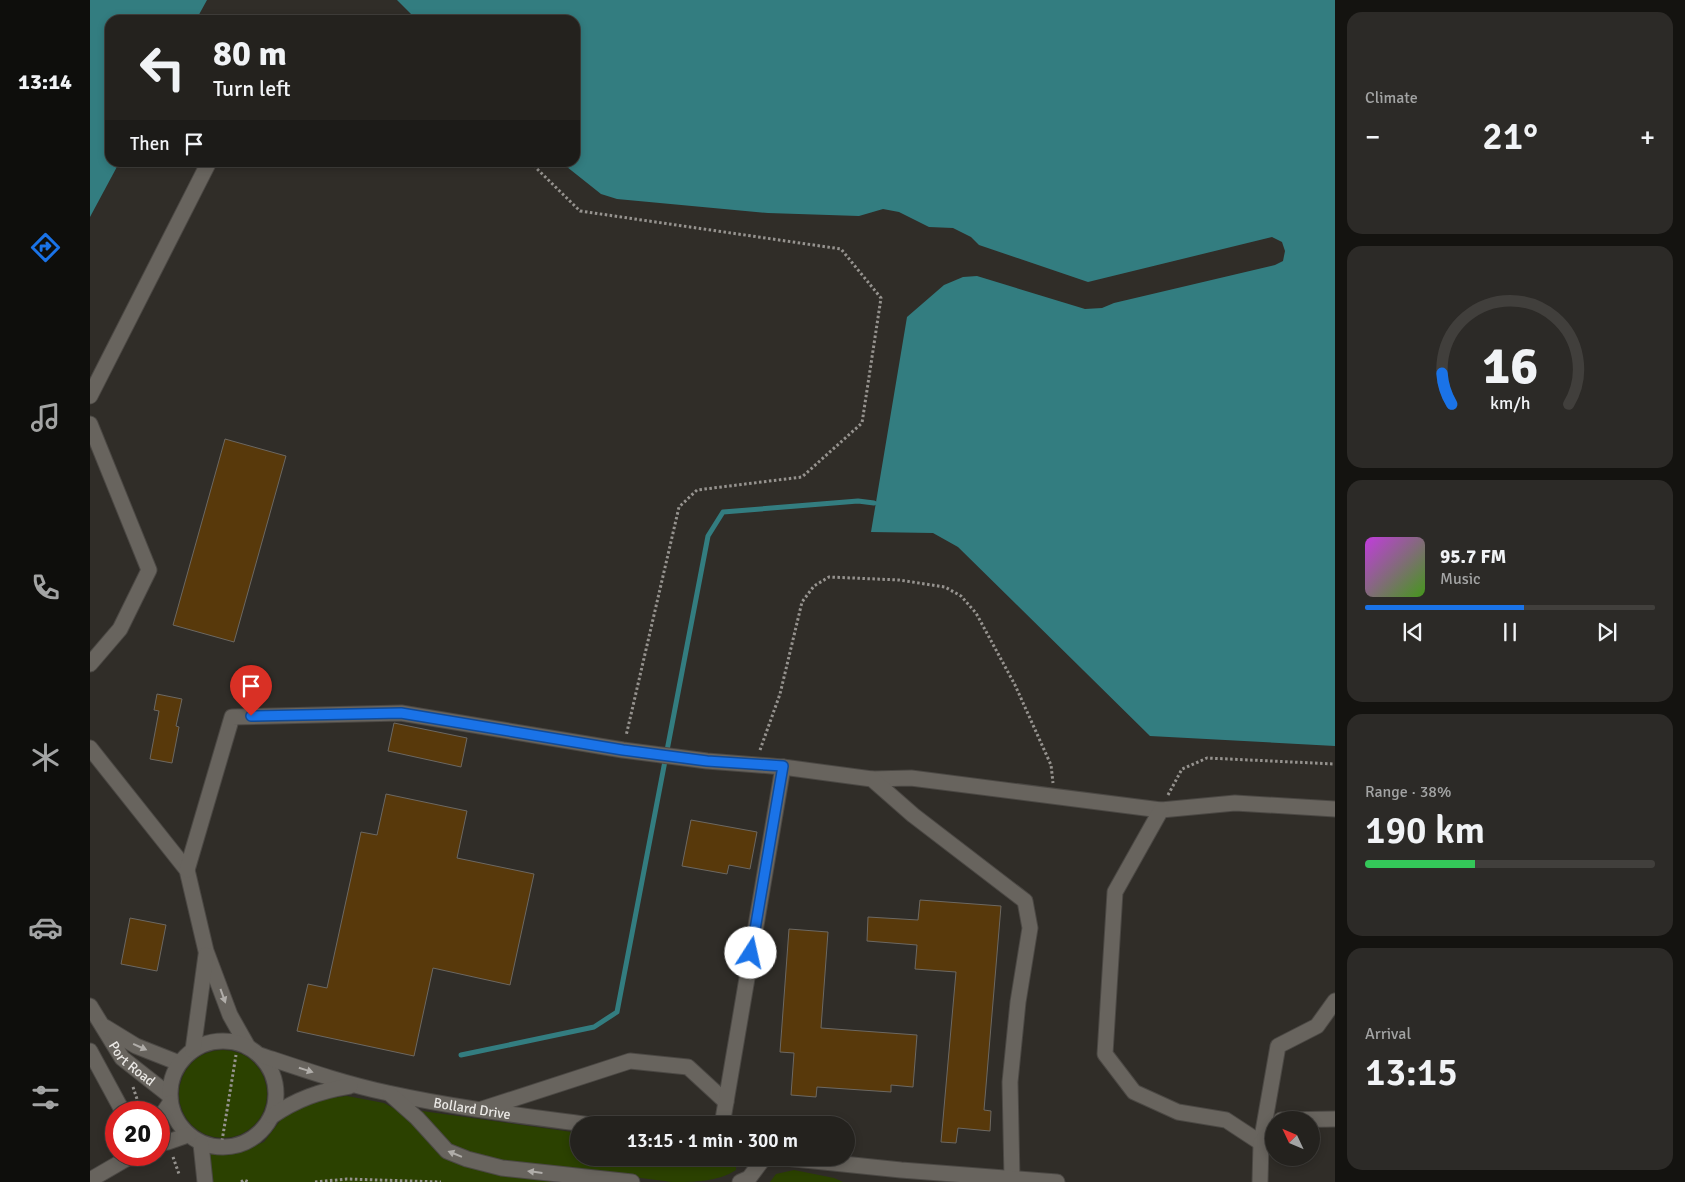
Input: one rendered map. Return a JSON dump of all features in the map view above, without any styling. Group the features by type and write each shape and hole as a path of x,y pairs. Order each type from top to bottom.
{"lane":[{"path":"90,396 206,167"},
{"path":"90,424 149,570 120,629 90,664"},
{"path":"187,870 232,717 401,713 623,750 707,761 783,766 872,779 911,778 1161,810 1235,803 1335,810"},
{"path":"90,748 187,870 206,950 230,1015 248,1053"},
{"path":"724,1116 783,766"},
{"path":"872,779 914,816 1025,901 1030,928 1018,1002 1010,1082 1012,1178"},
{"path":"1161,810 1115,892 1105,1054 1134,1092 1178,1112 1226,1120 1261,1143"},
{"path":"193,1050 206,950"},
{"path":"1260,1182 1261,1143 1278,1046 1317,1026 1335,1001"},
{"name":"Port Road","path":"90,1006 122,1058 169,1099"},
{"name":"Port Road","path":"103,1026 136,1046 179,1063"},
{"path":"219,1041 234,1042 269,1067 275,1081 276,1100 272,1116 263,1130 250,1141 217,1148 201,1144 188,1135 176,1121 169,1099 172,1078 179,1063 193,1050 205,1044 219,1041"},
{"path":"90,1051 117,1101"},
{"name":"Bollard Drive","path":"248,1053 389,1094 478,1111 570,1122"},
{"path":"478,1111 630,1062 688,1067 726,1102"},
{"name":"Bollard Drive","path":"272,1116 292,1103 320,1091 354,1085"},
{"path":"389,1094 417,1118 448,1151 467,1159 502,1168 632,1182"},
{"path":"1320,1119 1335,1119"},
{"path":"170,1141 188,1135"},
{"path":"1261,1143 1265,1138"},
{"path":"201,1144 205,1182"},
{"path":"90,1180 112,1166"},
{"path":"740,1182 749,1178 758,1166"},
{"path":"836,1166 900,1176 1012,1178 1057,1182"}],"path":[{"path":"535,167 580,211 841,249 881,298 862,423 802,477 697,490 678,507 623,750"},
{"path":"755,764 780,694 797,632 802,602 814,586 829,577 900,580 944,587 961,596 976,614 1015,685 1051,764 1054,796"},
{"path":"1161,810 1182,769 1207,758 1335,764"},
{"path":"222,1141 248,1053"},
{"path":"315,1182 347,1179 441,1182"},
{"path":"241,1182 244,1180 249,1182"}],"green space":[{"path":"223,1050 240,1053 248,1057 260,1069 264,1077 267,1094 264,1111 260,1119 248,1131 240,1135 223,1138 206,1135 198,1131 186,1119 182,1111 179,1094 182,1077 186,1069 198,1057 206,1053"},
{"path":"347,1096 384,1103 406,1115 443,1158 463,1166 579,1182 210,1182 198,1151 234,1154 264,1142 283,1117 308,1101"},
{"path":"415,1110 570,1132 570,1166 736,1166 736,1170 714,1179 672,1182 470,1156 453,1146"},
{"path":"794,1170 834,1178 843,1182 770,1182 776,1174"}],"water":[{"path":"90,0 207,0 199,15 105,15 105,167 117,167 90,217"},
{"path":"397,0 1335,0 1335,746 1150,736 958,547 933,533 871,532 907,317 944,285 963,277 977,276 1085,309 1102,308 1114,303 1275,265 1283,261 1285,251 1282,242 1272,237 1088,282 979,245 971,237 953,228 929,227 899,212 883,209 859,216 768,213 617,199 601,194 567,167 580,167 580,15 412,15"}],"building":[{"path":"225,439 286,456 234,642 173,625"},
{"path":"157,694 182,699 176,726 179,727 172,763 150,759 159,711 154,710"},
{"path":"394,723 467,738 461,767 388,751"},
{"path":"386,794 467,811 457,858 534,874 510,985 433,968 414,1056 297,1031 308,984 327,988 361,832 377,835"},
{"path":"691,820 757,832 750,869 729,865 727,874 682,866"},
{"path":"920,900 1001,906 984,1110 991,1111 990,1131 958,1128 956,1143 941,1142 956,972 915,969 917,945 867,941 868,917 918,920"},
{"path":"130,918 166,925 157,971 121,964"},
{"path":"789,929 828,932 821,1028 917,1035 913,1087 891,1085 891,1092 817,1087 816,1097 791,1095 794,1053 780,1052"}],"waterway":[{"path":"461,1055 594,1027 617,1012 708,536 723,512 858,501 874,503"}],"route":[{"path":"251,716 401,713 623,750 707,761 783,766 751,953"}]}
